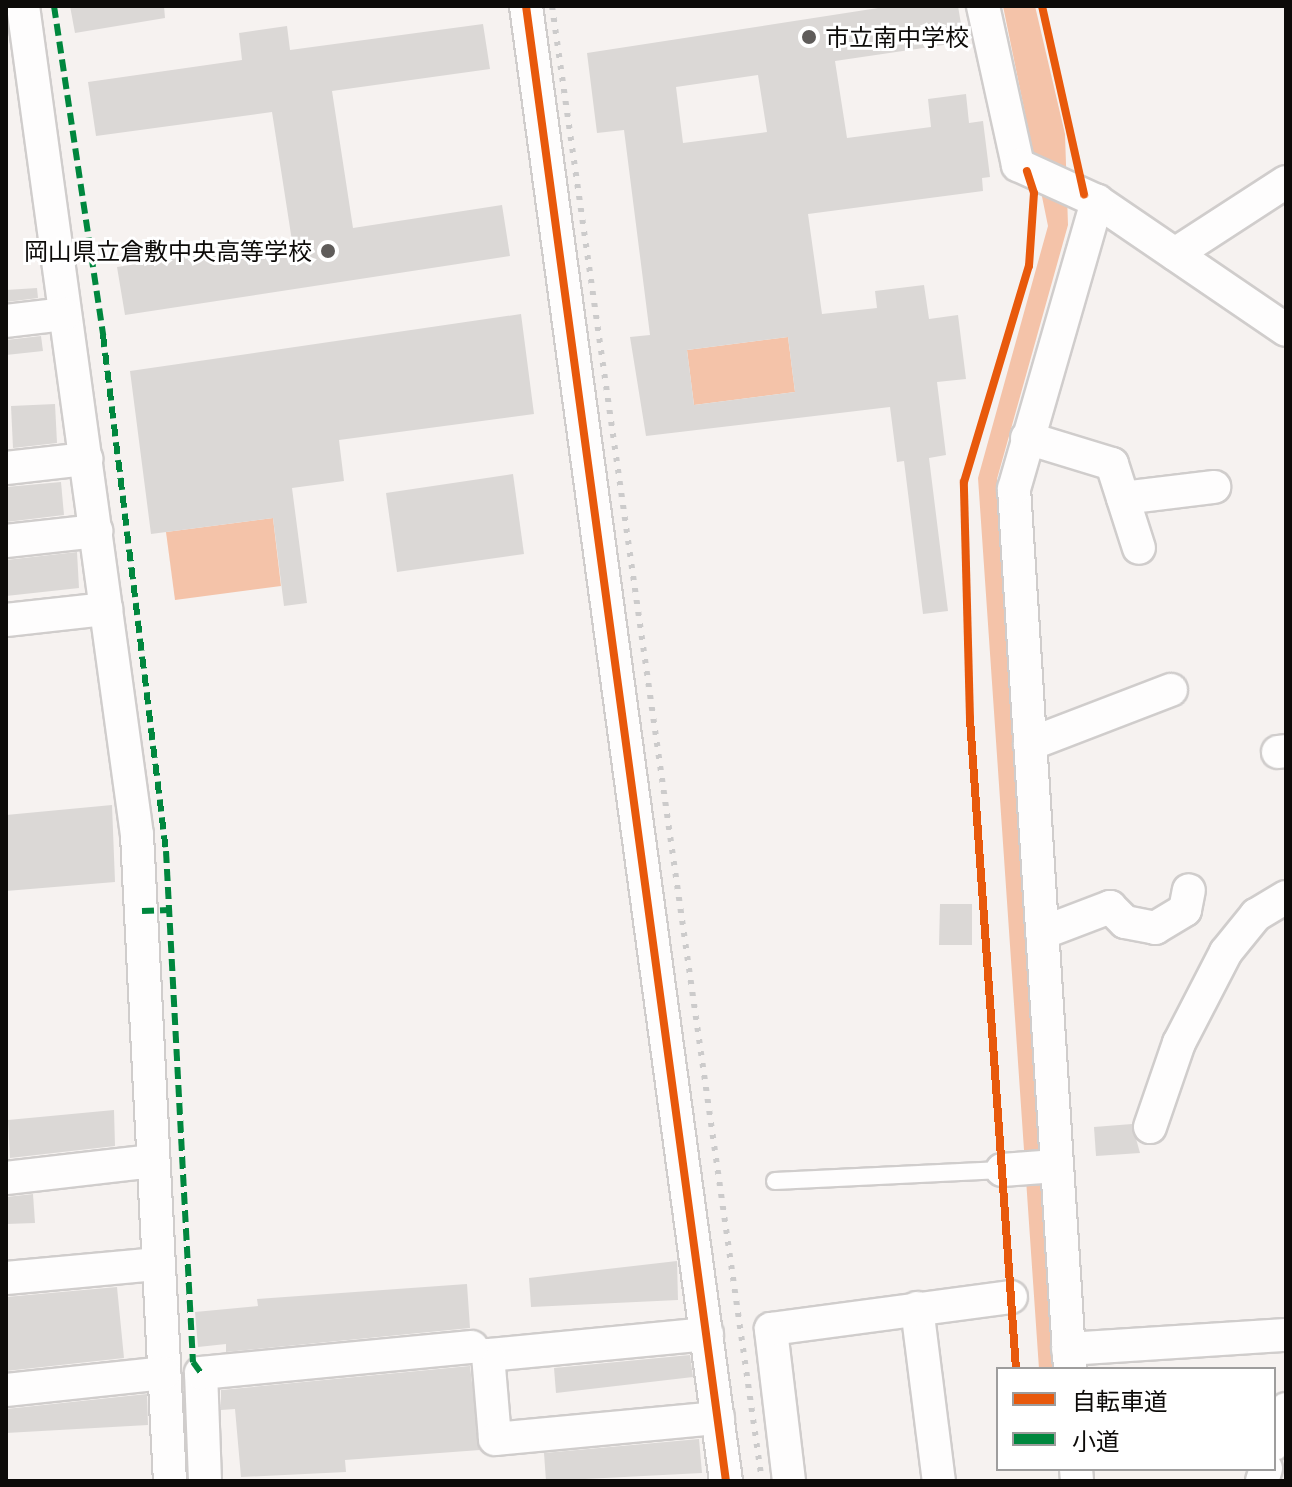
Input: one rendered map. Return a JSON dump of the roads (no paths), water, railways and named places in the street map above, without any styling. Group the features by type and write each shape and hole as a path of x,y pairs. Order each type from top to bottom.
{"street":[{"path":"23,6 137,835 170,1481"},
{"path":"526,6 726,1481"},
{"path":"983,6 1018,165 1087,196 1286,330"},
{"path":"1175,254 1286,182"},
{"path":"1087,196 1014,489 1042,933 1052,1166 1069,1359 1286,1335"},
{"path":"6,321 65,314"},
{"path":"1027,438 1112,464 1139,548"},
{"path":"6,468 86,459"},
{"path":"1123,498 1214,487"},
{"path":"6,541 96,531"},
{"path":"6,620 106,609"},
{"path":"1030,744 1171,690"},
{"path":"1042,933 1110,907 1125,922 1155,928 1185,910 1189,890"},
{"path":"1150,1127 1179,1043 1226,952 1256,915 1286,897"},
{"path":"6,1178 153,1161"},
{"path":"1006,1169 1052,1166"},
{"path":"6,1278 158,1264"},
{"path":"789,1481 771,1329 1011,1297"},
{"path":"917,1308 939,1481"},
{"path":"707,1334 488,1355 495,1439 718,1418"},
{"path":"205,1481 201,1373 472,1347"},
{"path":"6,1390 164,1373"},
{"path":"1276,1438 1286,1409"}],"lane":[{"path":"775,1181 1006,1169"}],"railway":[{"path":"552,6 762,1481"}],"place":[{"name":"市立南中学校","path":"809,37"},
{"name":"岡山県立倉敷中央高等学校","path":"328,251"}]}
